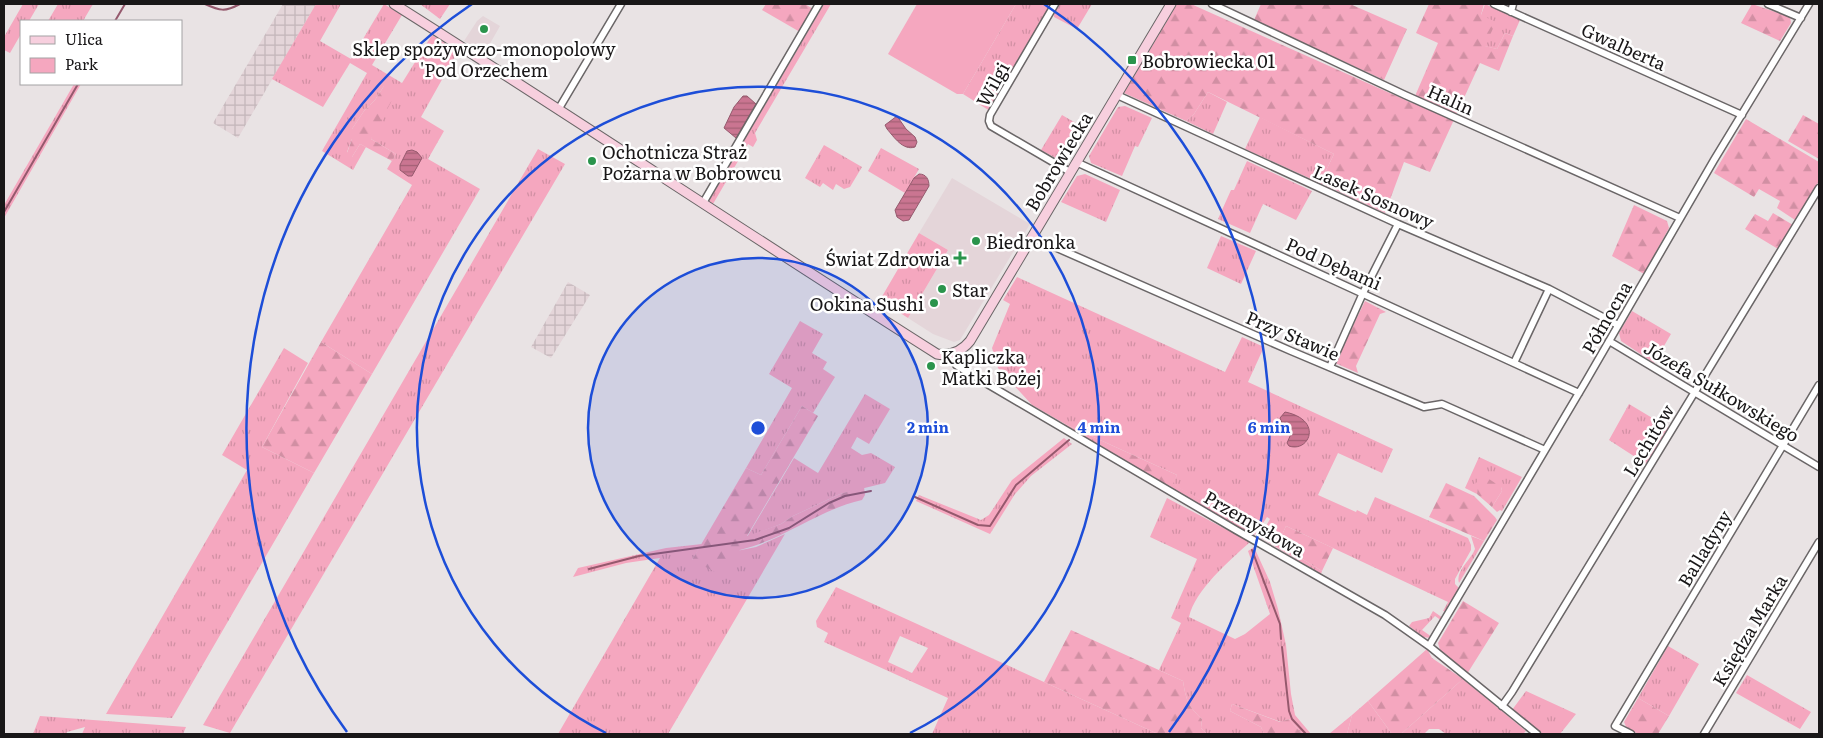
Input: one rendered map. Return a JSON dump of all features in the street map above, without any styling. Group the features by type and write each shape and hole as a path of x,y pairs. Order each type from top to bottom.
{"street":[{"path":"394,4 937,354 952,354"},
{"path":"558,110 622,4"},
{"path":"703,203 819,4"},
{"name":"Wilgi","path":"1055,4 990,115 989,121 991,126 1070,172"},
{"name":"Bobrowiecka","path":"952,354 963,348 970,341 1171,4"},
{"name":"Halin","path":"1212,4 1405,95 1680,218"},
{"name":"Gwalberta","path":"1494,4 1742,115"},
{"path":"1511,12 1513,4"},
{"path":"1768,4 1801,18"},
{"name":"Północna","path":"1429,646 1680,218 1809,4"},
{"name":"Lasek Sosnowy","path":"1116,95 1398,224 1549,290 1618,324"},
{"name":"Pod Dębami","path":"1076,162 1579,393"},
{"name":"Lechitów","path":"1502,706 1819,188"},
{"path":"1330,367 1398,224"},
{"name":"Przy Stawie","path":"1032,237 1424,407 1442,404 1545,450"},
{"path":"1514,363 1549,290"},
{"name":"Józefa Sułkowskiego","path":"1609,341 1819,467"},
{"name":"Przemysłowa","path":"952,354 956,365 967,372 1236,530 1385,614 1429,646 1537,734"},
{"name":"Balladyny","path":"1631,734 1615,726 1819,385"},
{"name":"Księdza Marka","path":"1704,734 1819,542"}],"shaded area":[{"path":"283,4 316,4 238,138 213,123"},
{"path":"483,16 500,26 484,54 464,41 477,21"},
{"path":"743,96 747,96 756,104 736,138 724,128 734,107"},
{"path":"897,116 906,129 915,137 917,142 915,147 911,148 903,145 887,129 885,125"},
{"path":"407,151 417,152 422,158 412,176 408,176 400,170 400,165"},
{"path":"919,174 927,177 929,186 909,220 903,221 897,217 895,210 914,178"},
{"path":"952,178 1030,224 960,340 954,342 933,334 908,318 948,250 919,233"},
{"path":"568,282 590,295 551,358 531,347"},
{"path":"1285,412 1297,416 1309,428 1307,440 1302,445 1296,447 1289,446 1287,443 1291,434 1280,418"}],"green space":[{"path":"23,4 39,4 30,20 20,20 20,36 10,53 4,50 4,37"},
{"path":"58,4 93,4 84,20 49,20"},
{"path":"316,4 341,4 320,41 351,59 384,4 402,15 372,65 402,83 432,35 458,51 421,117 444,131 428,159 480,189 372,374 321,342 412,185 387,169 396,154 371,139 384,86 352,129 352,139 347,152 352,157 360,144 366,147 353,170 322,151 367,73 350,63 323,107 272,79"},
{"path":"420,4 450,4 440,19"},
{"path":"766,4 805,4 813,9 800,32 762,10"},
{"path":"824,4 831,4 755,133 757,140 753,147 748,144 713,204 709,201"},
{"path":"917,4 1016,4 963,94 957,94 888,54"},
{"path":"1016,4 1053,4 990,111 963,94"},
{"path":"1059,4 1092,4 1077,29 1054,17"},
{"path":"1177,4 1191,4 1412,103 1438,43 1416,33 1429,4 1484,4 1481,15 1496,22 1485,46 1497,49 1505,33 1513,36 1499,71 1480,63 1430,172 1404,162 1385,213 1320,183 1334,154 1208,92 1194,114 1186,121 1124,93"},
{"path":"1261,4 1350,4 1407,29 1384,80 1254,20"},
{"path":"1485,4 1520,20 1513,36 1505,33 1497,49 1484,46 1481,15"},
{"path":"1752,4 1790,17 1791,23 1780,41 1741,23"},
{"path":"73,85 80,85 4,218 4,205"},
{"path":"384,86 396,93 371,139 396,154 392,161 360,144 352,157 350,157 347,153 352,139 352,129"},
{"path":"1208,92 1227,102 1213,134 1186,121 1194,114"},
{"path":"1125,106 1152,118 1138,147 1135,146 1122,176 1091,163 1089,156 1118,107"},
{"path":"1062,115 1086,129 1067,162 1063,162 1041,150"},
{"path":"1803,115 1819,124 1819,159 1788,141"},
{"path":"1260,117 1334,154 1320,183 1245,149"},
{"path":"1746,119 1819,162 1819,181 1795,220 1777,208 1780,201 1759,189 1754,197 1714,173"},
{"path":"824,145 862,167 850,187 844,189 836,184 833,190 823,183 820,187 805,178"},
{"path":"881,148 919,169 905,193 868,171"},
{"path":"538,149 565,164 230,733 203,725"},
{"path":"1247,161 1312,191 1296,220 1263,204 1250,233 1218,219"},
{"path":"1085,174 1120,190 1106,222 1061,202 1077,176"},
{"path":"1634,205 1667,221 1669,228 1644,274 1612,256"},
{"path":"1773,213 1793,225 1778,249 1745,229 1755,214 1768,221"},
{"path":"919,233 948,250 908,318 880,300"},
{"path":"1221,236 1256,251 1241,284 1207,268"},
{"path":"1017,277 1225,372 1242,337 1264,347 1248,382 1393,449 1382,473 1338,453 1318,495 1367,515 1375,497 1468,538 1471,550 1455,579 1455,584 1460,589 1447,612 1443,611 1448,602 1286,526 1278,544 1322,571 1321,574 1261,538 1270,519 1267,517 1258,531 1172,484 1177,475 1065,424 1032,405 998,368 992,348 1010,304 1003,300"},
{"path":"1365,301 1386,312 1380,314 1356,366 1358,373 1335,363"},
{"path":"1632,311 1671,334 1654,363 1621,341 1619,333"},
{"path":"800,321 823,334 812,353 827,362 823,369 835,377 813,413 802,406 761,475 746,468 792,388 769,374"},
{"path":"321,342 372,374 314,473 262,447"},
{"path":"284,348 308,363 262,447 314,473 172,718 106,714 247,470 222,455"},
{"path":"865,394 890,409 869,444 857,437 851,448 862,455 871,453 895,467 885,483 840,494 793,516 781,524 747,537 794,458 818,473"},
{"path":"1629,404 1669,428 1646,464 1609,440"},
{"path":"802,406 818,416 747,536 781,524 793,516 840,494 864,487 865,495 862,500 830,511 771,539 740,550 725,577 692,560 746,468 761,475"},
{"path":"1065,424 1177,475 1173,484 1258,531 1253,536 1063,427"},
{"path":"1064,438 1072,444 1031,476 1015,494 990,534 916,501 919,495 981,520 989,515 1012,480"},
{"path":"1479,457 1522,477 1502,511 1497,512 1492,507 1502,491 1501,487 1479,487 1477,494 1465,488"},
{"path":"1482,477 1501,487 1502,491 1492,507 1477,494 1478,487 1474,485"},
{"path":"1446,483 1474,496 1497,520 1484,541 1429,517"},
{"path":"1167,498 1250,542 1205,586 1192,607 1189,617 1235,639 1245,634 1270,614 1248,551 1254,547 1270,582 1278,609 1286,645 1295,715 1311,734 1302,734 1289,719 1281,722 1232,704 1230,711 1261,727 1264,734 1207,734 1201,728 1202,719 1188,702 1183,681 1159,670 1181,623 1171,618 1197,559 1150,537"},
{"path":"1286,526 1333,548 1322,571 1278,544"},
{"path":"785,534 668,734 558,734 660,558 626,563 573,577 578,568 666,548 702,544 692,560 756,547"},
{"path":"1471,536 1484,541 1459,583 1459,574 1475,549"},
{"path":"836,587 1158,734 932,734 948,698 824,642 828,633 817,627 816,621","holes":["900,636 928,648 912,673 888,662"]},
{"path":"1463,601 1499,623 1467,674 1440,650 1438,643"},
{"path":"1433,611 1443,618 1442,621 1435,616 1422,630 1432,637 1423,637 1409,626 1412,622 1429,618"},
{"path":"1071,630 1183,681 1188,702 1202,719 1201,728 1207,734 1158,734 1044,682"},
{"path":"1668,646 1699,664 1669,716 1638,698"},
{"path":"1427,649 1432,658 1463,679 1401,734 1392,734 1368,701"},
{"path":"1747,675 1811,712 1800,729 1736,693"},
{"path":"1463,679 1526,731 1523,734 1446,734 1439,729 1429,729 1424,734 1401,734"},
{"path":"1526,691 1576,714 1560,734 1543,734 1512,710"},
{"path":"1638,698 1669,716 1658,734 1639,734 1627,729 1624,722"},
{"path":"1368,701 1392,734 1347,734 1352,715"},
{"path":"1232,704 1280,722 1289,719 1302,734 1264,734 1261,727 1230,711"},
{"path":"1352,715 1347,734 1329,734"},
{"path":"40,716 186,727 183,734 82,734 85,727 67,732 66,734 33,734"}],"waterway":[{"path":"116,20 125,4"},
{"path":"205,4 222,10 240,4"},
{"path":"4,212 77,85"},
{"path":"915,497 978,525 990,526 1016,485 1069,440"},
{"path":"589,569 639,556 755,540 789,528 829,503 845,496 871,491"},
{"path":"1252,550 1280,624 1281,639"},
{"path":"1282,647 1289,711 1292,719 1306,734"}],"place":[{"name":"Sklep spożywczo-monopolowy 'Pod Orzechem","path":"484,29"},
{"name":"Bobrowiecka 01","path":"1132,60"},
{"name":"Ochotnicza Straż Pożarna w Bobrowcu","path":"592,161"},
{"name":"Biedronka","path":"976,241"},
{"name":"Świat Zdrowia","path":"960,258"},
{"name":"Star","path":"942,289"},
{"name":"Ookina Sushi","path":"934,303"},
{"name":"Kapliczka Matki Bożej","path":"931,366"}]}
